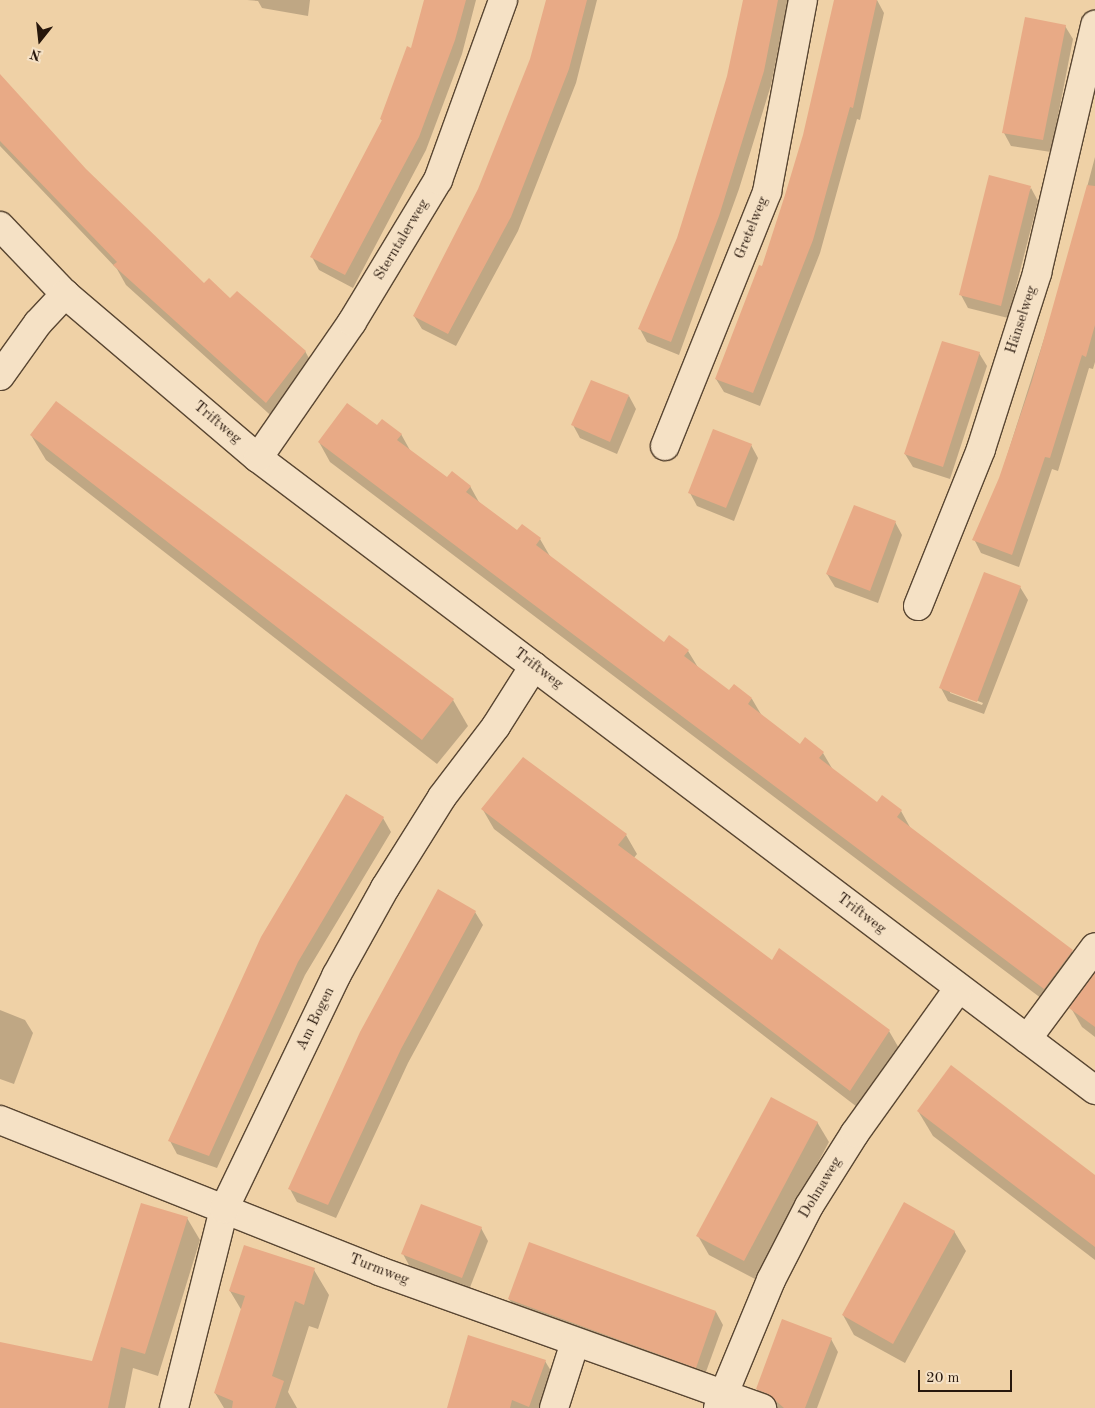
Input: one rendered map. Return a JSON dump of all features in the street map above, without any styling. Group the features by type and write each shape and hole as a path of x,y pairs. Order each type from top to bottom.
{"street":[{"name":"Sterntalerweg","path":"258,458 352,322 438,180 503,0"},
{"name":"Gretelweg","path":"665,446 767,192 803,0"},
{"name":"Hänselweg","path":"918,606 981,449 1037,273 1095,25"},
{"name":"Triftweg","path":"0,226 65,294 258,458 1095,1090"},
{"path":"0,376 38,323 65,294"},
{"name":"Am Bogen","path":"174,1408 224,1209 336,976 385,888 442,797 496,726 534,666"},
{"path":"1027,1039 1095,947"},
{"name":"Dohnaweg","path":"721,1400 771,1280 810,1206 855,1133 959,988"},
{"name":"Turmweg","path":"0,1120 388,1274 574,1342 721,1400 762,1408"},
{"path":"554,1408 574,1342"}],"building":[{"path":"424,0 466,0 455,40 419,137 345,275 310,257 382,120 380,119 407,46 411,48"},
{"path":"546,0 587,0 569,69 511,217 448,334 413,316 478,189 530,59"},
{"path":"743,0 778,0 764,71 719,216 671,342 638,329 677,238 727,76"},
{"path":"834,0 877,0 853,108 850,107 813,240 753,393 715,379 759,265 762,266 785,195 803,135"},
{"path":"1025,17 1066,25 1043,140 1002,133"},
{"path":"0,74 86,169 204,283 209,278 230,298 237,291 306,351 266,403 113,265 117,262 0,141"},
{"path":"989,175 1031,186 1001,306 959,295"},
{"path":"1087,185 1095,186 1095,325 1086,357 1082,355 1050,458 1045,457 1012,555 972,540 999,478 1032,381"},
{"path":"942,341 980,352 943,467 904,454"},
{"path":"591,380 629,395 610,442 571,425"},
{"path":"56,401 454,699 422,740 30,435"},
{"path":"347,403 377,425 382,419 402,434 397,440 447,477 452,471 471,486 466,492 517,530 522,524 541,538 536,545 664,642 669,635 689,650 684,656 729,690 734,684 752,698 748,704 800,744 805,737 824,752 819,758 877,802 882,795 902,810 897,817 1073,950 1044,989 318,442"},
{"path":"713,429 752,444 726,508 688,493"},
{"path":"854,505 896,521 870,591 826,574"},
{"path":"984,572 1021,586 977,702 939,688"},
{"path":"523,757 627,834 618,845 772,960 779,948 890,1030 850,1091 481,809"},
{"path":"346,794 384,817 298,962 209,1156 168,1141 261,937"},
{"path":"438,889 476,911 401,1049 328,1205 288,1189 360,1032"},
{"path":"1095,973 1095,1027 1069,1008"},
{"path":"951,1065 1095,1175 1095,1247 917,1111"},
{"path":"771,1097 818,1122 744,1261 696,1236"},
{"path":"904,1202 955,1231 893,1344 842,1315"},
{"path":"141,1203 188,1217 145,1354 121,1347 108,1408 0,1408 0,1342 92,1361"},
{"path":"421,1204 482,1227 462,1278 401,1254"},
{"path":"529,1242 716,1311 696,1368 508,1299"},
{"path":"244,1245 315,1268 304,1305 295,1301 272,1376 284,1381 275,1408 232,1408 233,1401 214,1393 245,1296 229,1291"},
{"path":"782,1319 832,1338 805,1408 784,1408 768,1394 756,1389"},
{"path":"468,1335 546,1360 529,1407 512,1400 510,1408 447,1408"}]}
